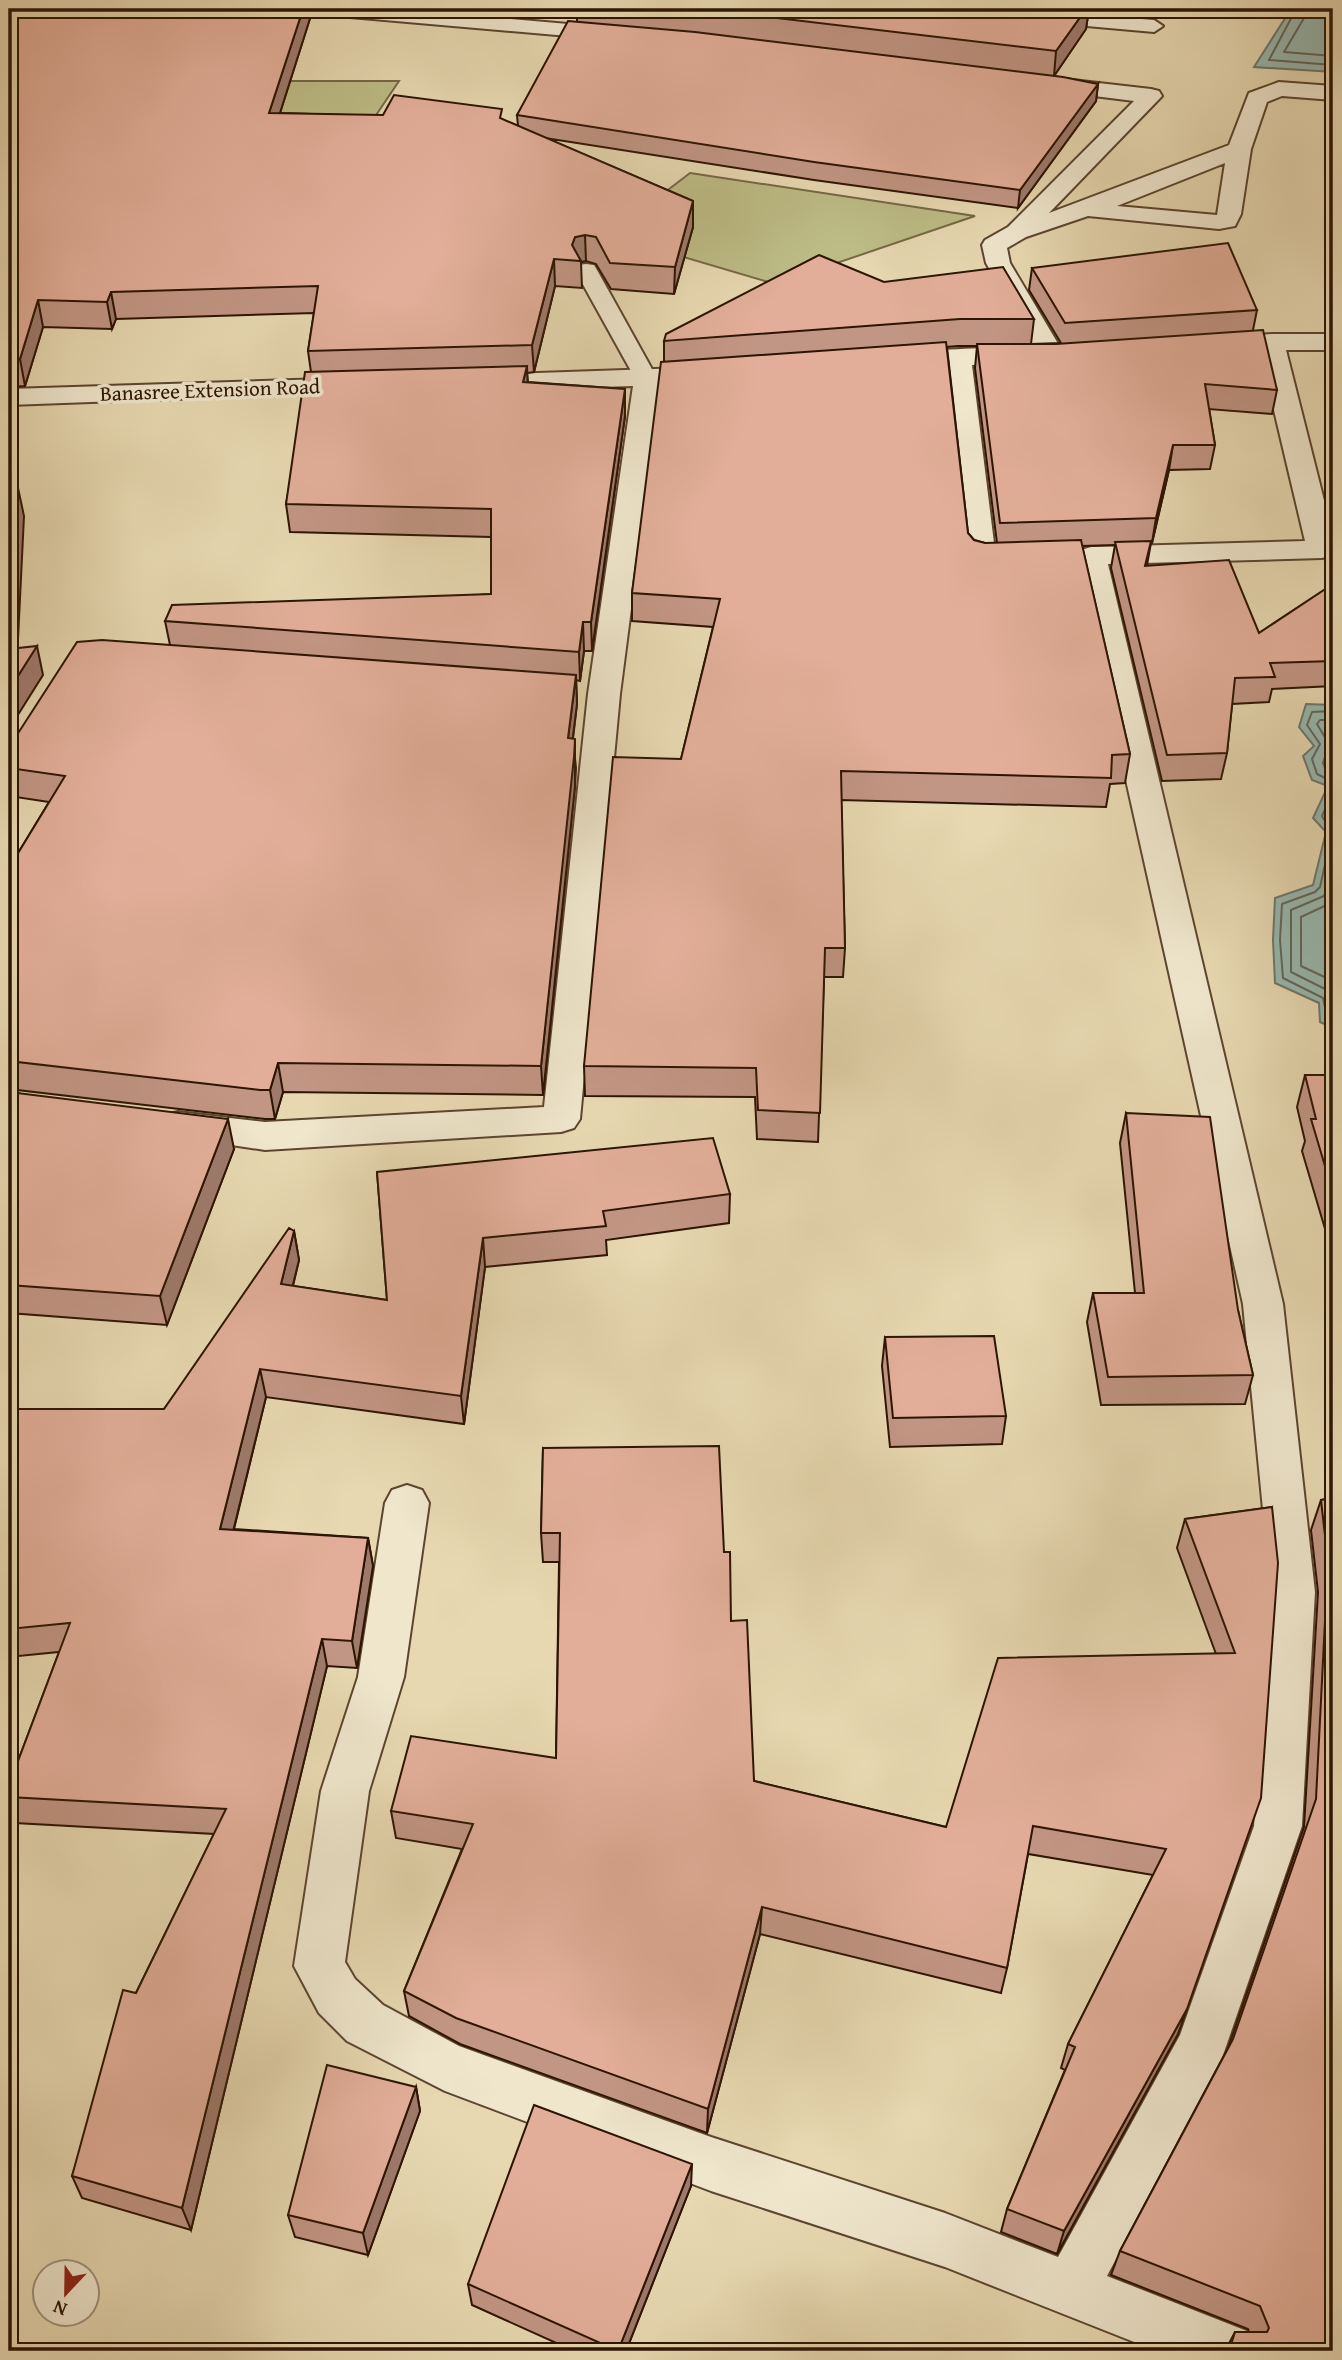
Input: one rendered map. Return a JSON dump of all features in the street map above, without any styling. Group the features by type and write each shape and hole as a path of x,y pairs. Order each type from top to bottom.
{"street":[{"path":"327,9 641,36"},
{"path":"1017,232 1151,96 1027,81"},
{"path":"1083,210 1219,222 1226,220 1239,149 1257,98 1279,89 1333,93"},
{"path":"864,365 958,357 1066,356 998,263 994,245 1017,232 1083,210 1239,149"},
{"path":"958,357 982,560 1327,549 1271,342"},
{"path":"1183,348 1271,342 1333,342"},
{"path":"455,384 647,380 743,373"},
{"path":"144,1121 265,1136 561,1119 590,693 647,380"},
{"name":"Banasree Extension Road","path":"9,397 387,386"},
{"path":"1068,557 1263,1304 1293,1592 1278,1826 1202,2046 1069,2291"},
{"path":"407,1503 381,1677 345,1790 318,1966 337,1996 365,2023 445,2066 711,2164 945,2241 1227,2351"}],"lane":[{"path":"953,9 1154,26"},
{"path":"586,270 647,380"}],"shaded area":[{"path":"142,81 399,81 366,130 98,131"},
{"path":"690,173 975,216 775,284 609,235"}],"water":[{"path":"1291,9 1333,9 1333,72 1254,67"},
{"path":"1306,704 1333,705 1333,1028 1320,1022 1319,1003 1275,983 1275,898 1313,885 1326,832 1313,818 1328,786 1312,780 1303,756 1314,746 1299,727"}],"building":[{"path":"9,9 303,9 269,113 383,115 394,95 502,109 500,118 693,201 675,267 610,263 596,237 575,237 572,245 581,261 554,259 532,345 308,351 318,286 111,292 107,302 38,300 20,359 9,359"},
{"path":"701,9 1086,9 1056,51"},
{"path":"568,21 695,32 1063,77 1098,84 1020,190 814,162 517,115"},
{"path":"1228,243 1257,310 1065,323 1032,268"},
{"path":"819,255 884,282 1003,267 1034,319 960,319 664,341 666,334"},
{"path":"1263,330 1277,390 1205,384 1215,445 1173,445 1156,518 1000,523 977,344 1056,344"},
{"path":"946,342 968,533 974,540 985,543 1081,540 1130,754 1112,755 1111,778 841,771 845,948 825,948 820,1113 758,1110 756,1068 584,1066 613,757 681,759 720,599 632,593 661,362"},
{"path":"527,366 523,382 625,389 591,622 583,622 579,652 165,621 172,605 491,594 491,509 286,504 305,372"},
{"path":"18,488 11,610 9,613 9,489"},
{"path":"1151,541 1145,566 1229,560 1259,633 1333,584 1333,661 1270,663 1275,677 1235,678 1227,753 1167,755 1115,542"},
{"path":"102,640 576,675 568,738 575,739 574,757 541,1066 278,1063 270,1090 260,1090 9,1061 9,868 65,776 9,768 9,740 15,738 77,642"},
{"path":"37,646 9,690 9,649"},
{"path":"1305,1075 1333,1075 1333,1193 1311,1119 1316,1119"},
{"path":"9,1092 228,1119 160,1296 9,1285"},
{"path":"1126,1113 1210,1117 1238,1310 1253,1375 1108,1377 1093,1293 1144,1293"},
{"path":"713,1138 730,1194 603,1211 606,1226 483,1238 461,1396 260,1369 220,1529 368,1538 352,1641 322,1639 182,2208 72,2176 123,1990 136,1993 226,1809 9,1797 9,1785 70,1623 9,1629 9,1409 164,1409 289,1228 294,1231 281,1284 387,1300 377,1172"},
{"path":"994,1336 1006,1416 893,1418 885,1337"},
{"path":"719,1446 724,1552 730,1552 731,1621 747,1620 754,1781 946,1827 998,1658 1235,1653 1185,1519 1272,1507 1278,1563 1261,1798 1187,2009 1064,2231 1007,2209 1075,2047 1068,2044 1166,1849 1033,1826 1007,1968 762,1907 708,2109 456,2018 404,1991 473,1824 391,1811 411,1736 556,1758 560,1533 541,1533 543,1448"},
{"path":"1333,1498 1333,2351 1229,2351 1235,2332 1267,2332 1269,2328 1260,2306 1120,2251 1233,2039 1316,1799 1328,1562 1321,1500"},
{"path":"327,2065 416,2087 363,2233 288,2215"},
{"path":"534,2105 692,2164 618,2351 468,2284"}]}
